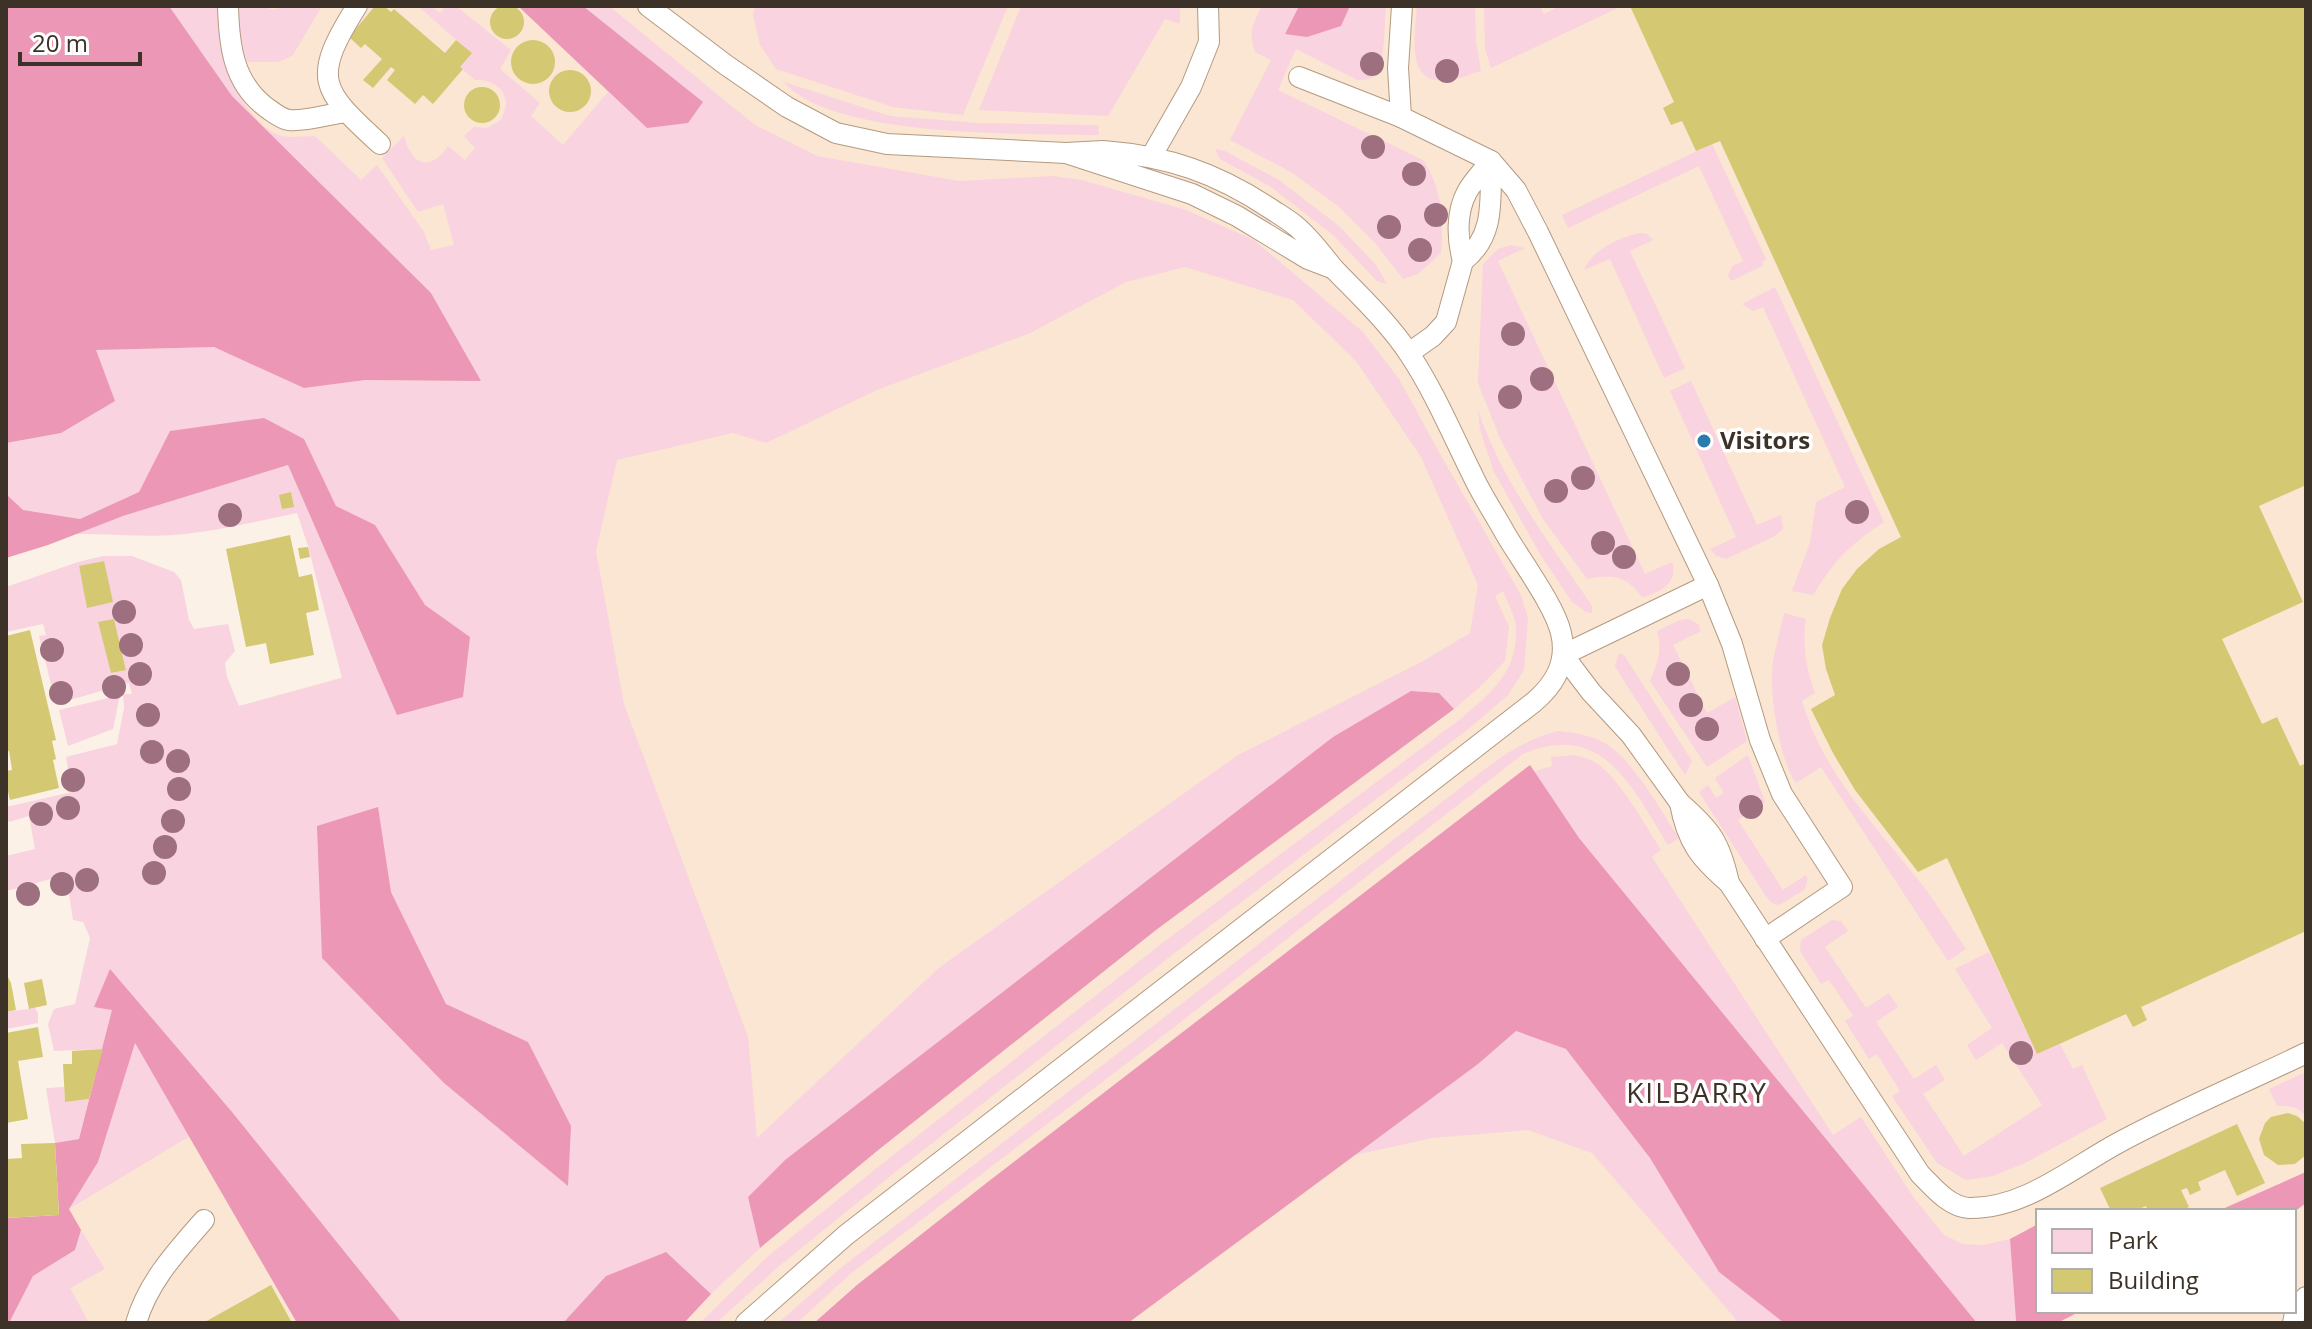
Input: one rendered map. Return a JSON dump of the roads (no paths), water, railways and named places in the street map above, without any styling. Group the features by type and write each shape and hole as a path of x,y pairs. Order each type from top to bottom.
{"lane":[{"path":"228,6 229,44 242,82 254,99 288,120 345,112"},
{"path":"357,6 338,35 329,59 327,77 332,94 345,112 380,144"},
{"path":"648,6 787,107 836,133 887,144 1066,153 1103,151 1151,157 1202,171 1250,195 1296,226 1374,310 1409,353 1436,398 1473,477 1550,607 1561,632 1563,655 1558,676 1550,689 846,1235 746,1323"},
{"path":"1151,157 1191,87 1209,42 1208,6"},
{"path":"1401,117 1398,68 1402,6"},
{"path":"1299,77 1401,117 1491,161 1516,190 1708,585 1732,644 1760,740 1782,794 1842,887 1765,939"},
{"path":"1066,153 1192,194 1237,216 1308,259 1334,269"},
{"path":"1409,353 1446,322 1463,261 1458,243 1466,193 1491,161"},
{"path":"1463,261 1475,252 1483,239 1489,217 1491,161"},
{"path":"1563,655 1708,585"},
{"path":"1563,655 1591,692 1631,735 1680,803 1685,827 1695,848 1708,865 1729,883 1920,1174 1943,1198 1965,1208 1991,1206 2040,1190 2118,1143 2306,1053"},
{"path":"136,1323 142,1304 168,1260 204,1220"}],"place":[{"name":"Visitors","path":"1704,441"}],"district":[{"name":"KILBARRY","path":"1697,1093"}]}
